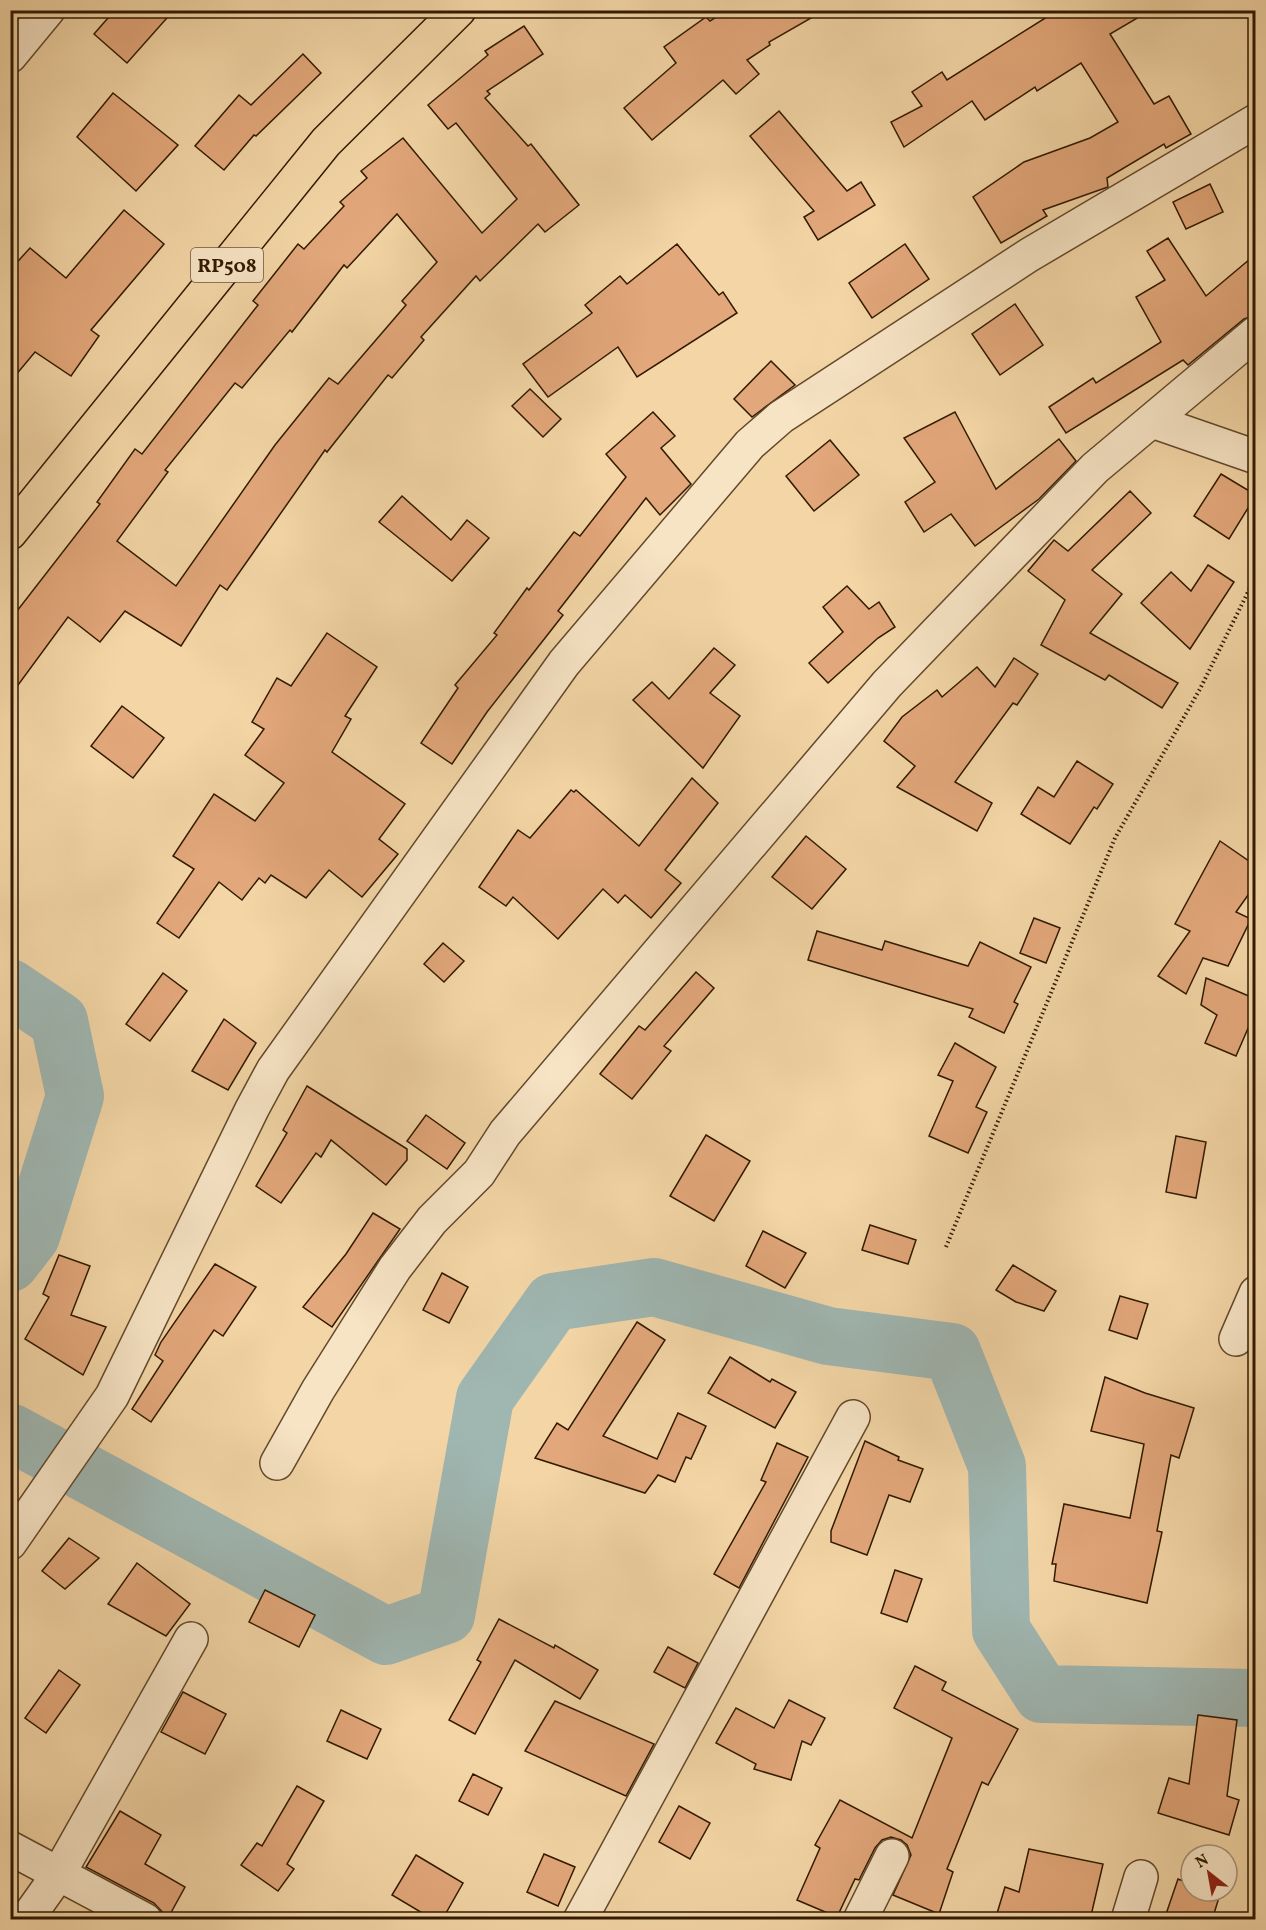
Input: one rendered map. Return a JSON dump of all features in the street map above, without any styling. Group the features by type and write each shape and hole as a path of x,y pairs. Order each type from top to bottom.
{"main road":[{"name":"RP508","path":"10,533 326,141 459,10"}],"street":[{"path":"10,56 48,10"},
{"path":"10,1543 47,1493 112,1396 273,1070 564,663 750,444 781,417 1029,255 1256,121"},
{"path":"277,1463 318,1390 395,1268 432,1220 479,1173 505,1133 555,1078 674,932 887,684 1095,468 1256,333"},
{"path":"1152,422 1256,457"},
{"path":"1236,1339 1256,1293"},
{"path":"580,1920 853,1417"},
{"path":"27,1920 58,1875 191,1639"},
{"path":"10,1848 145,1920"},
{"path":"860,1920 892,1856"},
{"path":"1128,1920 1141,1877"}],"path":[{"path":"946,1247 1115,838 1200,689 1251,586 1256,570"}],"building":[{"path":"115,10 174,10 127,63 94,34"},
{"path":"727,10 825,10 769,42 770,45 747,60 759,74 736,94 723,80 652,140 624,108 676,63 664,47 706,17 710,21"},
{"path":"1058,10 1151,10 1110,34 1154,104 1169,96 1191,134 1166,148 1164,144 1107,178 1108,187 1043,210 1047,216 1001,243 973,197 1024,162 1090,138 1118,122 1081,63 1037,91 1035,87 985,120 972,101 904,147 891,122 922,106 912,92 942,72 947,80"},
{"path":"524,26 543,54 487,91 490,94 485,98 528,146 531,144 579,205 545,232 538,224 480,281 476,276 421,337 424,340 392,378 388,375 327,452 325,450 227,590 220,585 181,646 125,611 100,642 68,617 10,696 10,620 100,504 97,502 135,449 142,454 258,305 253,301 298,244 304,249 344,206 340,202 367,178 361,171 403,138 482,233 517,199 456,123 448,129 428,105 488,55 485,51","holes":["397,214 437,262 402,301 406,305 338,384 329,378 275,445 176,586 117,541 168,472 165,470 235,383 242,388 290,330 292,332 344,265 347,268"]},
{"path":"303,54 321,73 256,136 254,135 224,170 195,146 239,95 251,105"},
{"path":"113,93 178,145 136,191 77,137"},
{"path":"779,111 847,191 861,182 875,205 818,240 804,217 814,211 750,136"},
{"path":"1210,184 1223,212 1186,229 1173,202"},
{"path":"124,210 164,244 91,330 99,336 71,376 35,352 10,382 10,270 30,248 66,278"},
{"path":"1168,238 1206,296 1256,254 1256,315 1244,319 1188,365 1183,360 1066,433 1049,407 1093,378 1096,383 1161,342 1136,297 1165,280 1147,251"},
{"path":"677,244 719,295 723,292 737,313 637,377 618,347 548,397 523,364 592,313 585,305 620,276 627,284"},
{"path":"905,244 929,279 872,318 849,283"},
{"path":"1015,304 1043,345 1000,375 972,334"},
{"path":"771,361 795,385 752,417 734,399"},
{"path":"530,389 561,419 543,437 512,406"},
{"path":"653,412 675,436 661,448 691,484 660,515 646,498 558,611 563,615 487,712 452,764 421,743 458,688 455,685 497,635 494,633 527,588 529,590 574,532 580,536 626,477 606,454"},
{"path":"955,412 996,489 1059,439 1076,461 1039,499 975,546 951,514 924,532 905,502 935,482 904,438"},
{"path":"830,440 859,475 814,511 786,476"},
{"path":"1221,474 1256,495 1229,539 1194,516"},
{"path":"1130,491 1151,513 1092,570 1122,594 1090,633 1178,683 1162,708 1109,675 1105,680 1041,645 1065,600 1028,571 1054,540 1068,551"},
{"path":"402,496 451,540 467,520 489,538 452,581 379,522"},
{"path":"1208,565 1234,582 1190,649 1141,603 1171,572 1191,591"},
{"path":"847,586 869,609 879,602 895,627 878,638 828,683 809,663 843,632 823,607"},
{"path":"327,633 377,667 345,716 351,719 332,752 405,804 379,839 398,854 362,897 329,870 306,898 271,875 265,883 259,878 242,900 219,882 179,938 157,923 194,869 173,856 214,794 255,821 284,783 245,755 264,729 252,722 277,678 291,686"},
{"path":"714,648 735,665 710,693 740,716 703,768 633,700 652,682 669,699"},
{"path":"1014,658 1038,674 1017,705 1013,703 955,782 992,803 977,831 897,787 915,766 884,741 902,717 937,690 942,697 977,667 995,687"},
{"path":"122,706 164,738 133,778 91,746"},
{"path":"1077,761 1113,784 1097,809 1094,807 1070,844 1021,814 1038,787 1054,797"},
{"path":"692,778 718,803 665,870 681,883 651,918 625,895 618,903 603,889 558,939 513,897 506,906 479,887 518,830 530,838 571,790 574,792 576,790 639,846"},
{"path":"806,836 846,869 812,909 772,877"},
{"path":"1220,841 1256,866 1256,884 1236,912 1251,919 1228,966 1203,958 1186,994 1158,976 1190,931 1175,924"},
{"path":"1034,918 1060,928 1046,963 1020,953"},
{"path":"817,931 882,950 885,941 968,966 980,942 1031,967 1014,1002 1018,1004 1004,1033 969,1017 973,1009 808,960"},
{"path":"443,943 464,961 444,982 424,964"},
{"path":"696,972 714,988 664,1046 671,1051 632,1099 600,1074 639,1026 645,1030"},
{"path":"163,973 187,991 150,1041 126,1024"},
{"path":"1206,978 1256,999 1256,1010 1236,1056 1205,1043 1217,1015 1201,1005"},
{"path":"224,1019 256,1043 228,1090 192,1071"},
{"path":"955,1043 996,1067 976,1107 987,1112 968,1153 929,1136 953,1081 938,1075"},
{"path":"307,1086 407,1149 407,1160 386,1185 331,1140 321,1157 316,1153 281,1203 256,1186 287,1133 283,1130"},
{"path":"426,1115 465,1143 447,1169 407,1141"},
{"path":"706,1135 750,1161 714,1221 670,1196"},
{"path":"1176,1136 1206,1142 1196,1198 1166,1192"},
{"path":"373,1213 400,1229 332,1327 303,1307 346,1254"},
{"path":"870,1225 916,1240 908,1264 862,1250"},
{"path":"763,1231 806,1253 785,1288 746,1266"},
{"path":"59,1255 90,1266 71,1315 106,1327 83,1375 25,1339 49,1297 43,1294"},
{"path":"215,1264 256,1287 223,1336 214,1330 151,1422 132,1409 163,1361 155,1355 161,1342"},
{"path":"1013,1265 1056,1291 1044,1311 1016,1302 996,1290"},
{"path":"442,1273 468,1287 449,1323 423,1310"},
{"path":"1120,1296 1148,1304 1137,1339 1109,1330"},
{"path":"637,1322 665,1340 603,1436 657,1459 678,1413 706,1426 691,1459 686,1457 675,1482 658,1475 645,1493 535,1458 557,1423 568,1430"},
{"path":"730,1357 770,1382 772,1379 796,1392 775,1428 708,1393"},
{"path":"1105,1377 1145,1393 1194,1408 1179,1458 1171,1455 1157,1531 1162,1532 1147,1603 1054,1581 1056,1564 1052,1564 1064,1504 1130,1518 1144,1444 1091,1431"},
{"path":"865,1441 899,1457 898,1460 923,1469 910,1502 889,1495 867,1555 831,1542 831,1531"},
{"path":"777,1443 808,1457 739,1588 714,1574 766,1482 761,1480"},
{"path":"69,1538 99,1558 65,1589 42,1571"},
{"path":"137,1563 190,1604 166,1636 108,1604"},
{"path":"895,1570 922,1579 907,1622 881,1613"},
{"path":"265,1590 315,1615 299,1647 249,1622"},
{"path":"499,1619 554,1648 555,1645 598,1670 580,1699 515,1660 475,1734 449,1720 481,1662 477,1660"},
{"path":"668,1647 698,1663 685,1688 654,1672"},
{"path":"915,1666 946,1682 942,1690 1018,1729 988,1785 982,1782 947,1869 953,1872 939,1914 893,1895 911,1855 907,1845 891,1837 882,1840 875,1848 859,1880 855,1879 837,1917 797,1900 820,1848 815,1845 840,1800 912,1838 952,1738 894,1708"},
{"path":"59,1670 80,1685 46,1733 25,1718"},
{"path":"183,1692 226,1714 205,1754 161,1732"},
{"path":"789,1700 825,1718 811,1745 802,1741 791,1780 754,1769 756,1764 716,1743 736,1708 774,1728"},
{"path":"555,1701 654,1744 626,1796 525,1751"},
{"path":"341,1710 381,1729 367,1759 327,1741"},
{"path":"1198,1715 1237,1720 1227,1796 1239,1800 1229,1835 1158,1813 1169,1778 1189,1784"},
{"path":"473,1774 502,1788 488,1815 459,1801"},
{"path":"297,1786 324,1801 287,1864 294,1869 278,1891 241,1865 257,1843 262,1846"},
{"path":"679,1806 710,1823 690,1859 659,1842"},
{"path":"120,1811 161,1835 145,1864 185,1887 168,1918 154,1903 86,1867"},
{"path":"1029,1849 1103,1864 1090,1920 995,1920 1005,1887 1019,1892"},
{"path":"544,1854 575,1867 558,1906 527,1892"},
{"path":"416,1855 463,1883 442,1920 434,1920 392,1895"},
{"path":"1178,1879 1179,1903 1217,1903 1212,1920 1164,1920"}],"waterway":[{"path":"10,988 59,1021 75,1096 31,1236 10,1263"},
{"path":"10,1432 386,1636 446,1615 485,1398 553,1302 654,1287 828,1336 952,1352 997,1466 1001,1630 1042,1694 1256,1698"}]}
